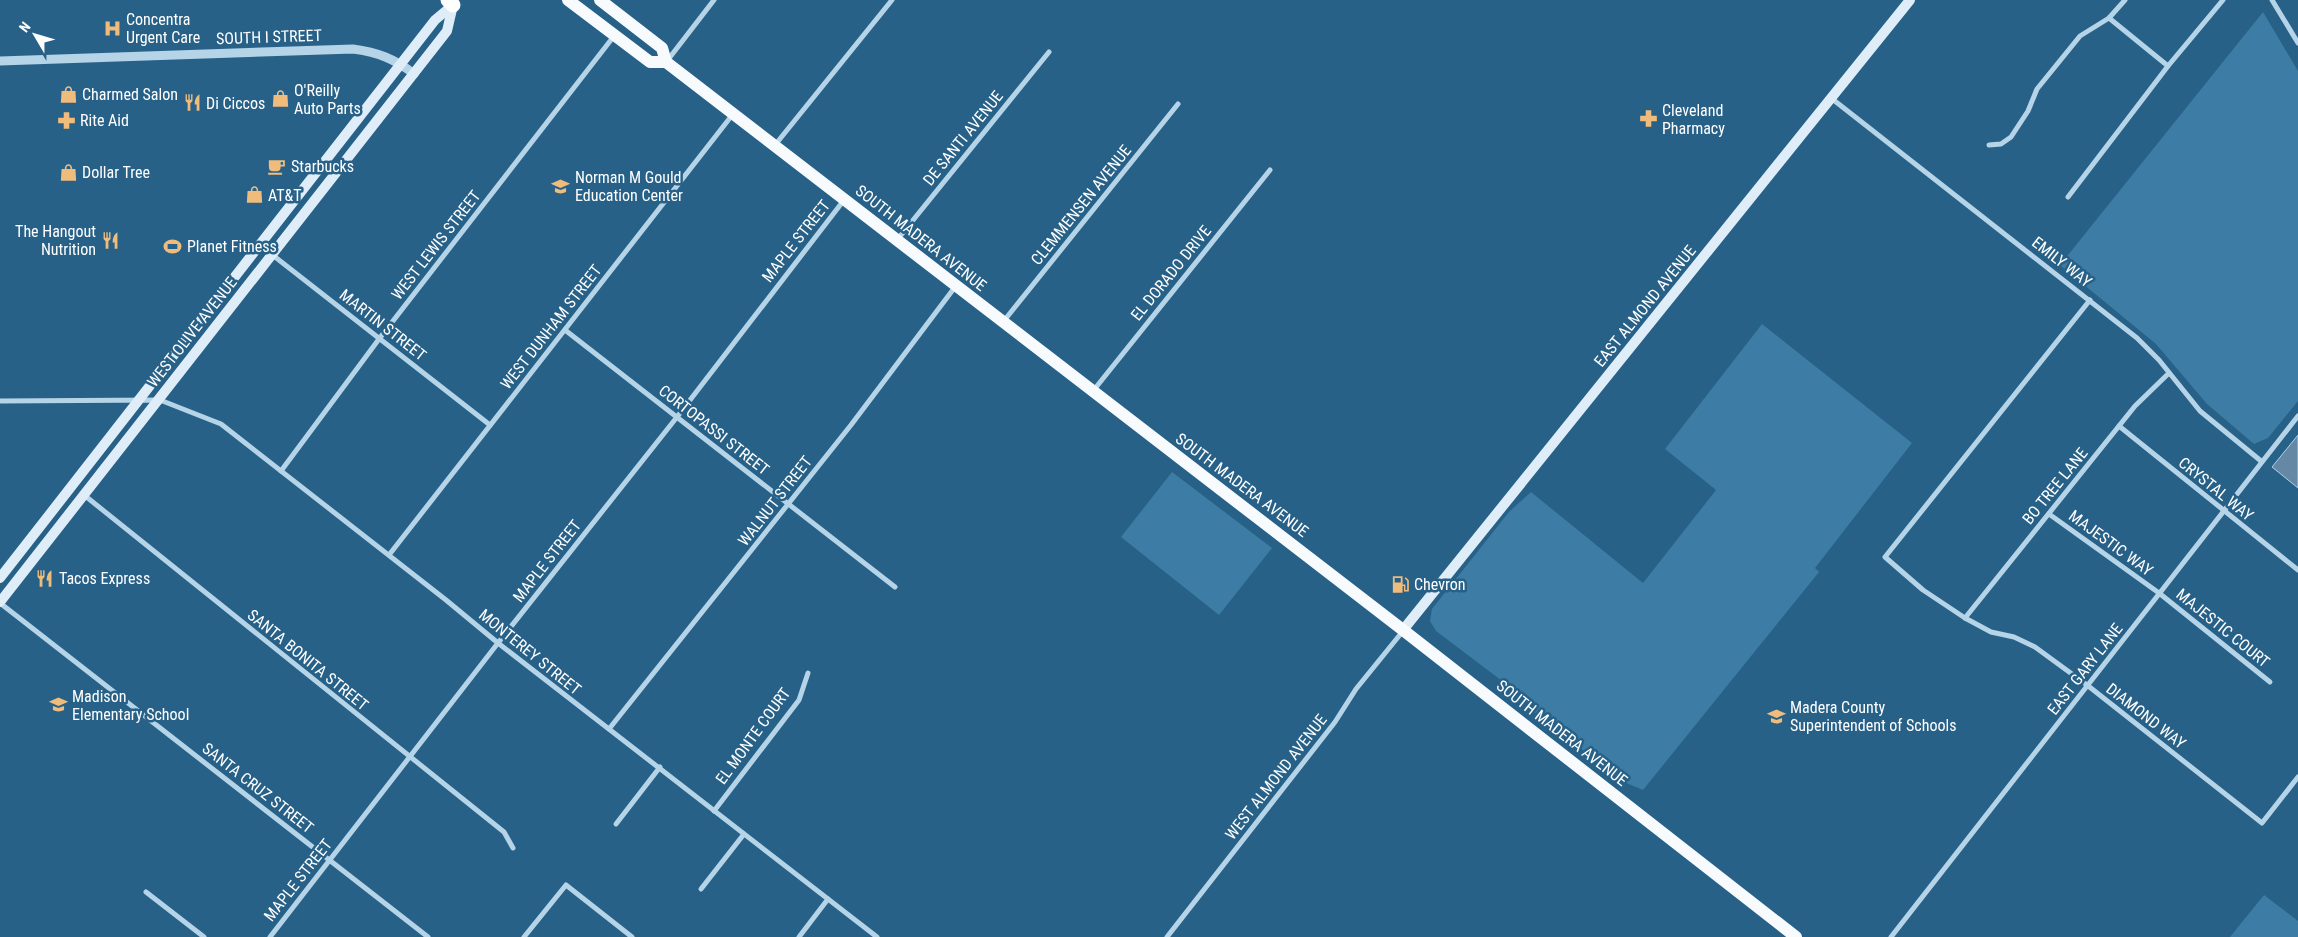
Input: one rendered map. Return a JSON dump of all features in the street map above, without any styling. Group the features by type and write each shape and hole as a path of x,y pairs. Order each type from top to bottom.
{"main road":[{"name":"SOUTH MADERA AVENUE","path":"568,0 650,62 666,62"},
{"name":"SOUTH MADERA AVENUE","path":"600,0 662,48 666,62 1403,630 1796,937"},
{"name":"EAST ALMOND AVENUE","path":"1403,630 1910,0"},
{"name":"WEST OLIVE AVENUE","path":"0,578 4,567 139,400 435,20 453,2"},
{"name":"WEST OLIVE AVENUE","path":"0,603 447,31 453,2"}],"street":[{"path":"666,62 714,0"},
{"path":"774,146 892,0"},
{"path":"1989,145 2000,144 2011,137 2028,111 2037,89 2080,36 2109,18 2124,0"},
{"path":"2068,198 2168,66 2223,0"},
{"path":"2272,0 2298,43"},
{"path":"2109,18 2168,66"},
{"name":"WEST LEWIS STREET","path":"281,471 379,339 614,36"},
{"name":"SOUTH I STREET","path":"0,61 353,49 370,51 401,64 414,74"},
{"name":"DE SANTI AVENUE","path":"897,240 1049,52"},
{"name":"EMILY WAY","path":"1831,98 2149,348 2200,411 2261,461"},
{"name":"CLEMMENSEN AVENUE","path":"1003,322 1178,104"},
{"name":"WEST DUNHAM STREET","path":"388,555 734,114"},
{"name":"EL DORADO DRIVE","path":"1093,392 1270,170"},
{"name":"MAPLE STREET","path":"270,937 498,643 677,417 844,200"},
{"name":"MARTIN STREET","path":"260,246 490,425"},
{"name":"WALNUT STREET","path":"609,730 789,504 956,285"},
{"name":"DIAMOND WAY","path":"2090,300 1886,557 1923,590 1965,618 1991,632 2014,637 2035,647 2088,685 2262,823 2298,777"},
{"name":"CORTOPASSI STREET","path":"565,330 895,587"},
{"name":"BO TREE LANE","path":"1965,618 2135,406 2169,373"},
{"path":"0,401 160,400"},
{"name":"MONTEREY STREET","path":"160,400 220,424 609,730 660,767 877,937"},
{"name":"EAST GARY LANE","path":"1891,937 2298,416"},
{"name":"CRYSTAL WAY","path":"2119,426 2298,570"},
{"name":"SANTA BONITA STREET","path":"83,495 409,758 504,832 514,848"},
{"name":"MAJESTIC WAY","path":"2049,514 2159,593"},
{"name":"MAJESTIC COURT","path":"2159,593 2270,682"},
{"name":"SANTA CRUZ STREET","path":"0,603 428,937"},
{"name":"WEST ALMOND AVENUE","path":"1167,937 1335,722 1356,689 1403,630"},
{"name":"EL MONTE COURT","path":"714,811 799,700 808,673"},
{"path":"616,824 660,767"},
{"path":"701,889 744,834"},
{"path":"524,937 566,885 632,937"},
{"path":"146,892 204,937"},
{"path":"799,937 828,899"}],"shaded area":[{"path":"2263,12 2298,71 2298,401 2268,438 2254,444 2207,404 2156,344 2060,265"},
{"path":"1762,324 1912,443 1815,568 1819,572 1643,790 1624,782 1534,712 1514,690 1436,631 1430,621 1432,609 1509,512 1531,492 1643,583 1716,490 1665,449"},
{"path":"2298,435 2298,488 2272,467"},
{"path":"1172,472 1272,548 1219,615 1121,537"},
{"path":"2264,895 2298,921 2298,937 2230,937"}],"place":[{"name":"Concentra Urgent Care","path":"112,28"},
{"name":"Charmed Salon","path":"68,94"},
{"name":"O'Reilly Auto Parts","path":"280,99"},
{"name":"Di Ciccos","path":"192,103"},
{"name":"Cleveland Pharmacy","path":"1648,119"},
{"name":"Rite Aid","path":"66,120"},
{"name":"Starbucks","path":"277,166"},
{"name":"Dollar Tree","path":"68,172"},
{"name":"Norman M Gould Education Center","path":"561,186"},
{"name":"AT&T","path":"254,195"},
{"name":"The Hangout Nutrition","path":"110,240"},
{"name":"Planet Fitness","path":"173,246"},
{"name":"Tacos Express","path":"45,578"},
{"name":"Chevron","path":"1400,584"},
{"name":"Madison Elementary School","path":"58,705"},
{"name":"Madera County Superintendent of Schools","path":"1776,716"}]}
